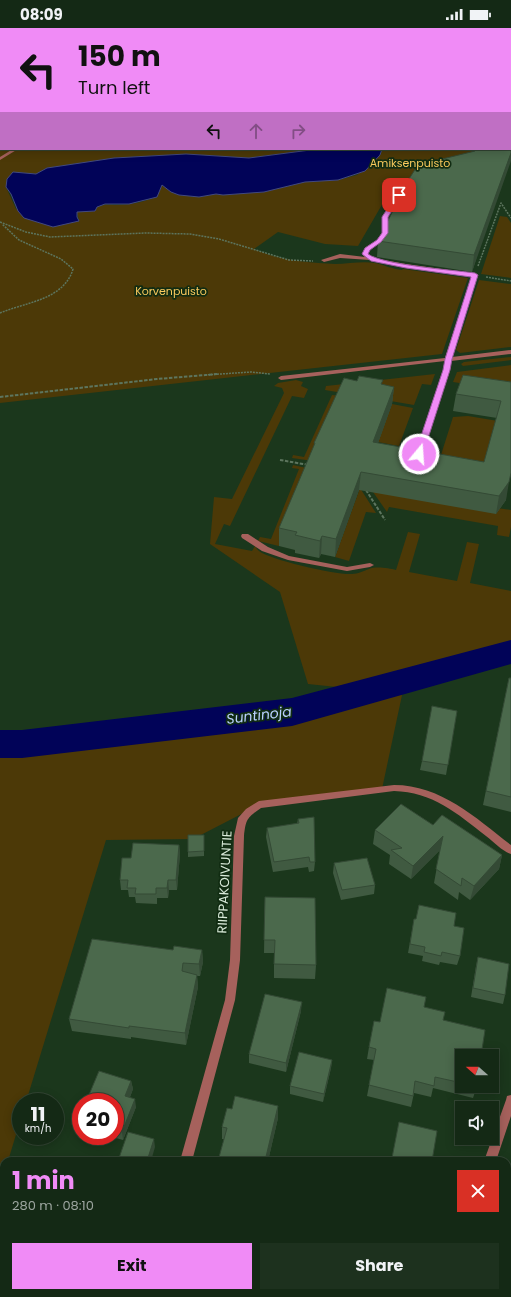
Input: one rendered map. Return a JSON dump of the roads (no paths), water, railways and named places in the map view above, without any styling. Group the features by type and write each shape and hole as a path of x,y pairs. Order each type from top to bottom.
{"street":[{"path":"0,159 14,150"},
{"path":"371,259 365,254 367,249 379,241 385,233 385,217 399,195"},
{"path":"324,260 340,256 371,259 406,266 475,275 448,359 447,370 419,454"},
{"path":"281,378 511,352"},
{"path":"245,536 265,549 288,558 347,569 370,565"},
{"name":"RIIPPAKOIVUNTIE","path":"187,1157 230,1000 235,960 239,836 241,821 249,812 259,805 287,801 394,788 412,789 425,792 467,816 511,850"},
{"path":"491,1157 511,1100"}],"waterway":[{"name":"Suntinoja","path":"0,744 22,744 292,712 511,652"}],"park label":[{"name":"Amiksenpuisto","path":"410,163"},
{"name":"Korvenpuisto","path":"171,291"}]}
